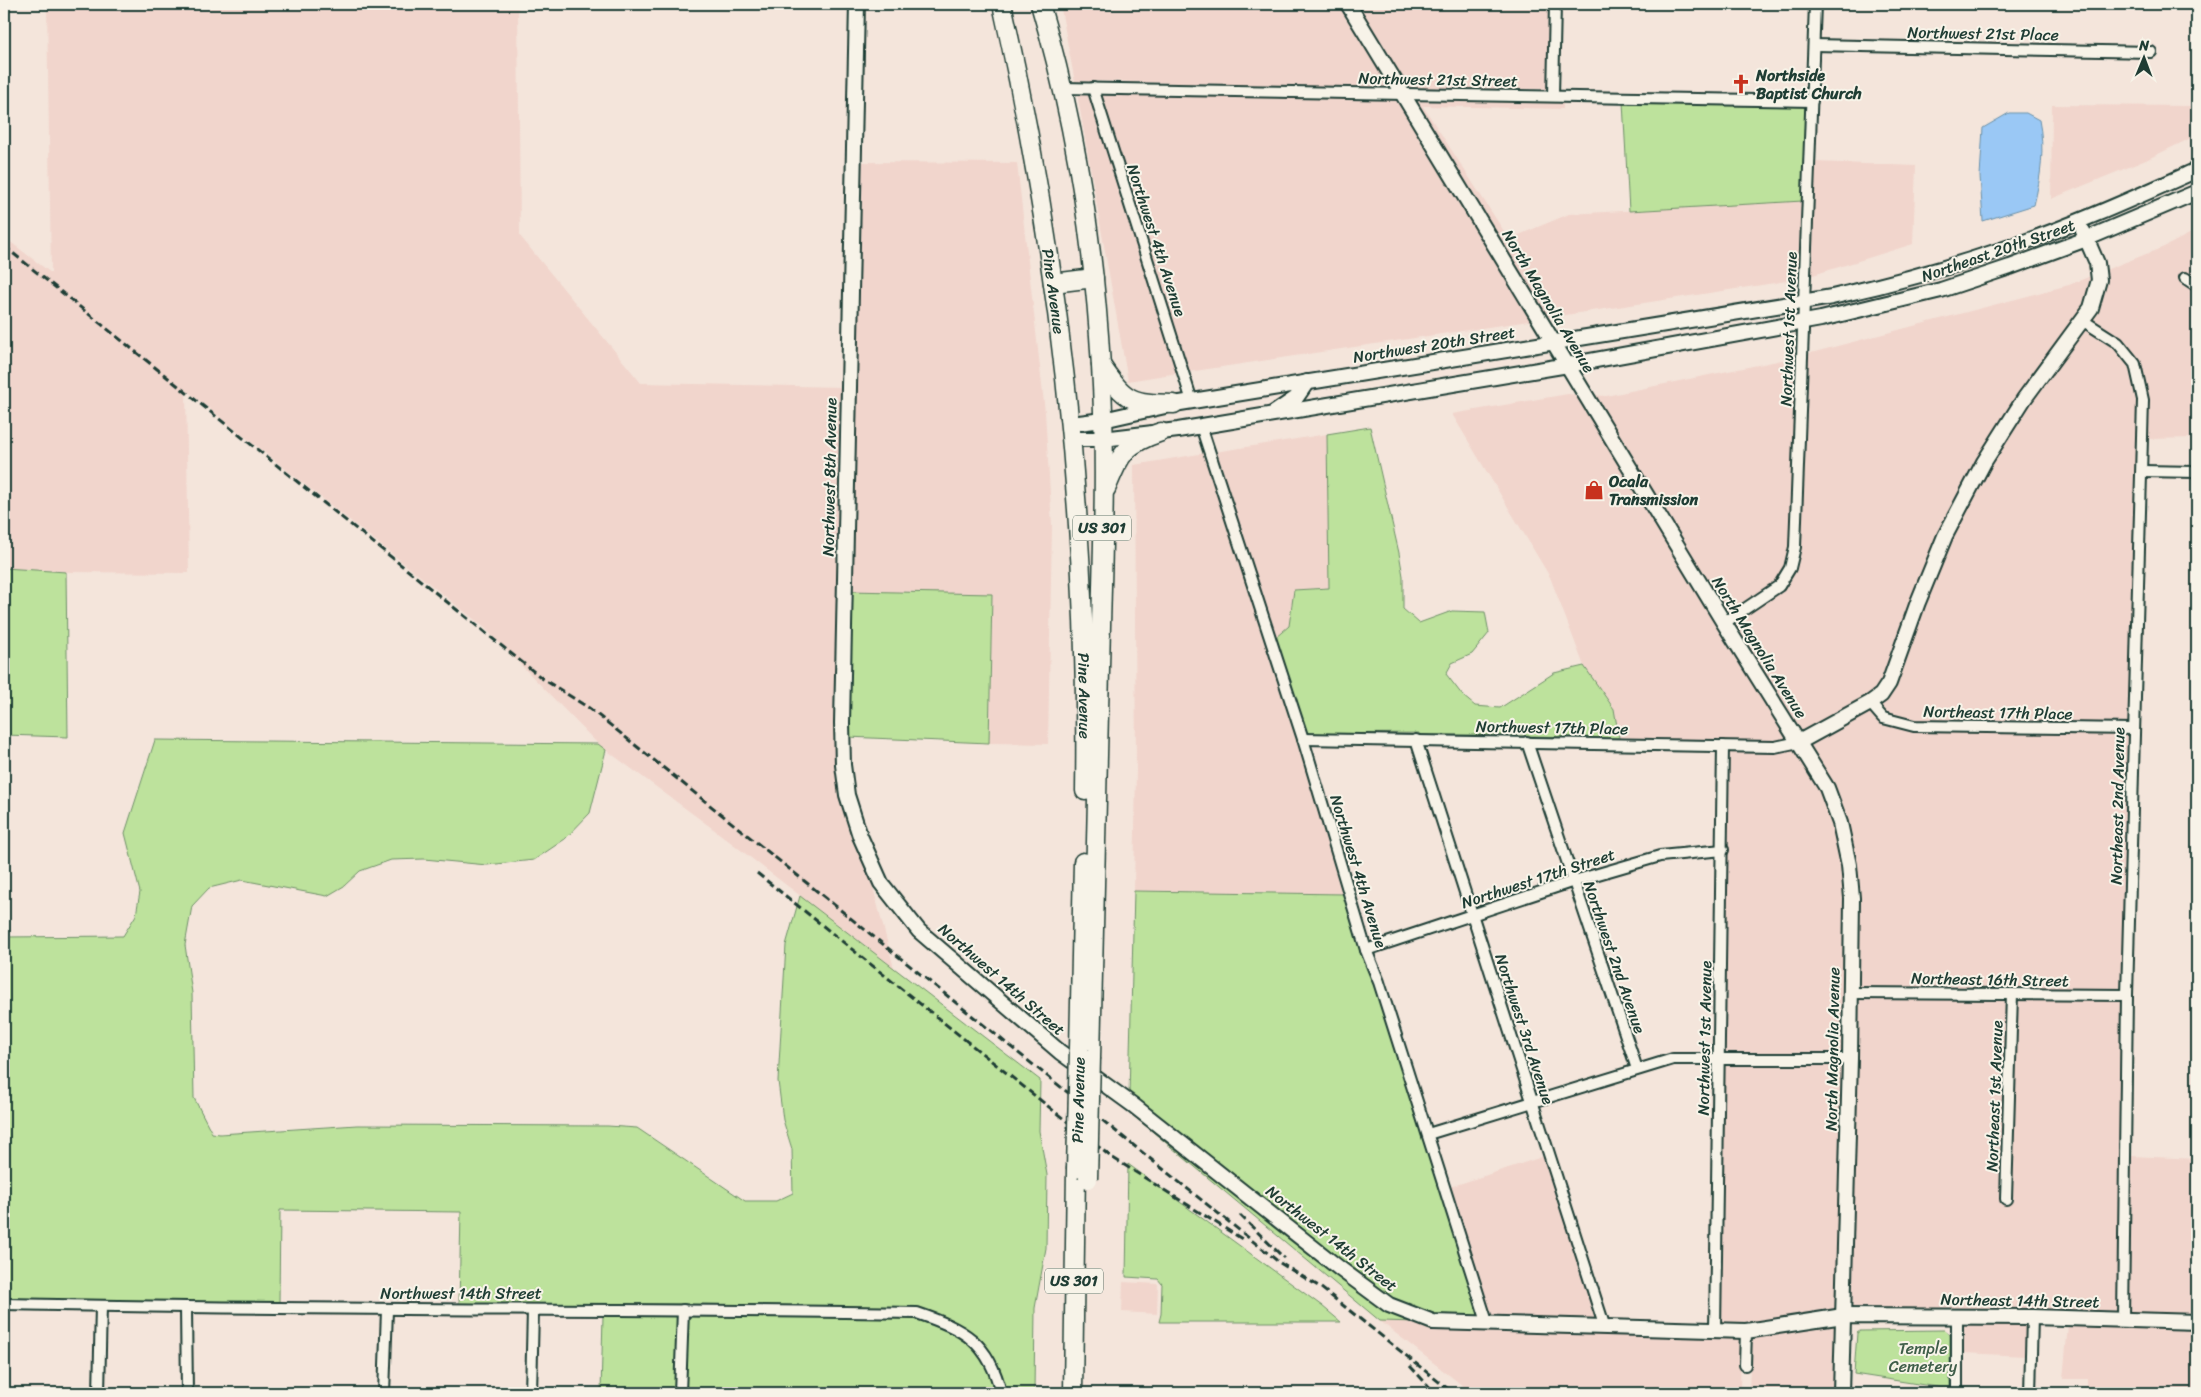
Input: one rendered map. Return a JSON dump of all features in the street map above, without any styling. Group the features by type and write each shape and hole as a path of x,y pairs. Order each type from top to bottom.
{"highway":[{"name":"Pine Avenue","path":"1002,4 1027,122 1053,283 1072,431 1092,620"},
{"name":"Pine Avenue","path":"1040,4 1062,88 1085,209 1094,278 1103,420 1102,496 1092,620 1085,1054 1073,1393"},
{"path":"1053,283 1094,278"},
{"path":"1101,365 1115,386 1129,398 1142,404 1174,404"},
{"path":"1102,496 1119,459 1128,447 1140,439 1161,432"},
{"name":"Pine Avenue","path":"1082,1174 1085,1393"}],"main road":[{"name":"Northwest 8th Avenue","path":"857,4 842,713 844,765 848,795 860,836 881,883 919,931"},
{"name":"North Magnolia Avenue","path":"1348,4 1724,623 1827,788 1840,823 1849,865 1852,898 1852,993 1841,1393"},
{"name":"Northeast 20th Street","path":"1804,302 1876,287 2003,249 2077,222 2197,170"},
{"name":"Northeast 20th Street","path":"1803,322 1941,290 2088,238 2197,192"},
{"path":"1799,742 1881,695 1889,683 1918,602 1944,540 1984,462 2024,399 2091,308 2099,280 2098,263 2088,238 2077,222"},
{"name":"Northwest 20th Street","path":"1072,431 1103,420 1174,404 1804,302"},
{"path":"1072,431 1103,438 1202,426 1568,365 1803,322"},
{"path":"1272,414 1296,398 1306,382"},
{"name":"Northwest 14th Street","path":"919,931 1060,1052 1133,1105 1339,1268 1389,1305 1433,1322 1605,1328 1746,1331 1843,1316"},
{"name":"Northeast 14th Street","path":"1843,1316 2032,1317 2197,1322"}],"street":[{"path":"1553,95 1555,4"},
{"name":"Northwest 1st Avenue","path":"1724,623 1779,586 1790,568 1795,547 1815,4"},
{"name":"Northwest 21st Place","path":"1814,45 2150,52"},
{"name":"Northwest 21st Street","path":"1062,88 1553,95 1812,101"},
{"name":"Northwest 4th Avenue","path":"1093,88 1192,401"},
{"path":"2185,278 2197,286"},
{"name":"Northeast 2nd Avenue","path":"2082,320 2118,343 2135,364 2144,400 2127,995 2123,1319"},
{"name":"Northwest 4th Avenue","path":"1202,426 1303,739 1366,950 1380,982 1488,1325"},
{"path":"2142,471 2197,472"},
{"name":"Northeast 17th Place","path":"1870,703 1883,718 1914,726 2134,730"},
{"name":"Northwest 17th Place","path":"1303,739 1775,747 1799,742"},
{"name":"Northwest 3rd Avenue","path":"1416,740 1605,1328"},
{"name":"Northwest 2nd Avenue","path":"1527,742 1636,1069"},
{"name":"Northwest 1st Avenue","path":"1715,1330 1723,746"},
{"name":"Northwest 17th Street","path":"1366,950 1574,881 1660,856 1723,850"},
{"name":"Northeast 16th Street","path":"1852,993 2127,995"},
{"name":"Northeast 1st Avenue","path":"2006,1199 2012,994"},
{"path":"1428,1134 1673,1059 1850,1060"},
{"name":"Northwest 14th Street","path":"4,1304 387,1310 683,1310 917,1313 947,1323 974,1340 995,1371 1001,1393"},
{"path":"99,1393 101,1306"},
{"path":"186,1308 188,1393"},
{"path":"384,1393 387,1310"},
{"path":"531,1393 533,1310"},
{"path":"680,1393 683,1310"},
{"path":"1957,1393 1958,1316"},
{"path":"2030,1393 2032,1317"},
{"path":"1745,1365 1746,1331"}],"shaded area":[{"path":"47,4 518,4 520,236 641,383 844,387 837,723 869,872 894,968 716,831 598,744 485,628 186,390 189,573 66,572 4,568 4,237 51,273"},
{"path":"1060,4 1342,4 1392,88 1075,82"},
{"path":"1354,4 1550,4 1548,89 1404,88"},
{"path":"1077,93 1090,93 1178,373 1128,381"},
{"path":"1100,94 1399,99 1535,320 1188,372"},
{"path":"1411,99 1563,101 1563,109 1423,106 1509,239 1569,214 1803,201 1800,279 1546,318"},
{"path":"2052,105 2197,106 2197,135 2146,160 2051,199"},
{"path":"858,162 1017,163 1045,412 1052,525 1048,744 989,743 992,595 849,591"},
{"path":"1815,162 1916,166 1913,244 1810,276"},
{"path":"2197,230 2197,280 2184,271 2179,280 2197,293 2197,438 2147,439 2148,400 2140,362 2120,338 2090,318 2103,271 2164,247"},
{"path":"2093,275 2087,305 1980,460 1890,668 1877,691 1801,736 1731,625 1781,590 1794,569 1800,547 1807,354 2069,285"},
{"path":"2084,327 2115,347 2131,366 2139,400 2130,724 1915,720 1885,714 1878,704 1950,539 1988,466 2028,402"},
{"path":"1797,357 1790,546 1785,566 1775,582 1726,616 1592,395 1606,396"},
{"path":"1568,394 1580,395 1791,738 1775,742 1619,738 1614,709 1584,666 1550,577 1452,414"},
{"path":"1327,434 1329,588 1294,590 1289,626 1275,638 1215,452"},
{"path":"1205,453 1298,740 1344,894 1134,891 1136,767 1134,465"},
{"path":"1869,710 1881,724 1914,731 2129,735 2123,990 1856,987 1854,864 1807,745"},
{"path":"1797,749 1823,790 1835,825 1844,866 1847,898 1846,1054 1724,1053 1728,751 1775,753"},
{"path":"1856,998 2007,1000 2001,1204 2010,1204 2016,1000 2123,1001 2118,1313 1848,1311"},
{"path":"1724,1064 1845,1065 1838,1312 1746,1325 1720,1325"},
{"path":"1545,1156 1598,1323 1491,1320 1450,1187"},
{"path":"2131,1156 2197,1159 2197,1317 2128,1314"},
{"path":"1123,1282 1158,1284 1157,1314 1122,1312"},
{"path":"1380,1321 1417,1322 1485,1332 1741,1336 1740,1393 1472,1393"},
{"path":"1962,1322 2027,1322 2026,1356 1962,1353"},
{"path":"2036,1322 2197,1328 2197,1393 2087,1393 2087,1379 2063,1379 2068,1325 2036,1324"},
{"path":"1838,1323 1836,1393 1749,1393 1751,1336"}],"green space":[{"path":"1623,102 1807,106 1803,201 1629,211"},
{"path":"1370,427 1399,553 1403,576 1403,609 1419,623 1452,611 1485,612 1489,633 1472,654 1452,663 1446,674 1463,696 1475,706 1500,708 1554,673 1584,666 1614,709 1619,738 1529,735 1419,735 1419,733 1306,734 1275,638 1289,626 1294,590 1329,588 1327,434"},
{"path":"4,568 66,572 68,737 4,735"},
{"path":"849,591 992,594 989,743 847,737"},
{"path":"155,740 598,744 606,750 590,813 565,839 534,860 487,865 424,859 391,860 360,871 344,886 327,896 242,880 209,888 192,906 185,945 192,993 194,1098 212,1133 357,1125 608,1126 637,1128 745,1201 776,1201 793,1193 792,1149 783,1120 778,1081 786,945 800,896 1040,1080 1039,1131 1047,1175 1046,1248 1035,1308 1034,1393 1006,1393 993,1358 974,1335 948,1319 914,1307 679,1304 459,1305 461,1212 280,1210 279,1303 4,1299 4,937 123,936 136,915 140,892 125,833"},
{"path":"1134,891 1344,894 1363,956 1375,984 1481,1319 1434,1317 1391,1300 1129,1096"},
{"path":"1129,1109 1417,1322 1380,1321 1129,1112"},
{"path":"1128,1164 1322,1306 1341,1322 1159,1322 1162,1284 1158,1279 1126,1277"},
{"path":"678,1315 676,1393 601,1393 603,1316"},
{"path":"688,1315 916,1319 945,1330 968,1344 984,1364 995,1393 685,1393"},
{"name":"Temple Cemetery","path":"1944,1330 1950,1335 1950,1389 1854,1374 1857,1333 1860,1331"}],"water":[{"path":"2009,113 2026,113 2039,120 2042,141 2041,162 2039,184 2034,205 1983,221 1980,176 1983,128"}],"railway":[{"path":"4,246 543,679 589,708 1280,1263 1320,1287 1453,1393"},
{"path":"757,873 1110,1156 1242,1239"},
{"path":"1240,1215 1284,1258"},
{"path":"1410,1366 1435,1393"}],"place":[{"name":"Northside Baptist Church","path":"1741,84"},
{"name":"Ocala Transmission","path":"1594,490"}]}
